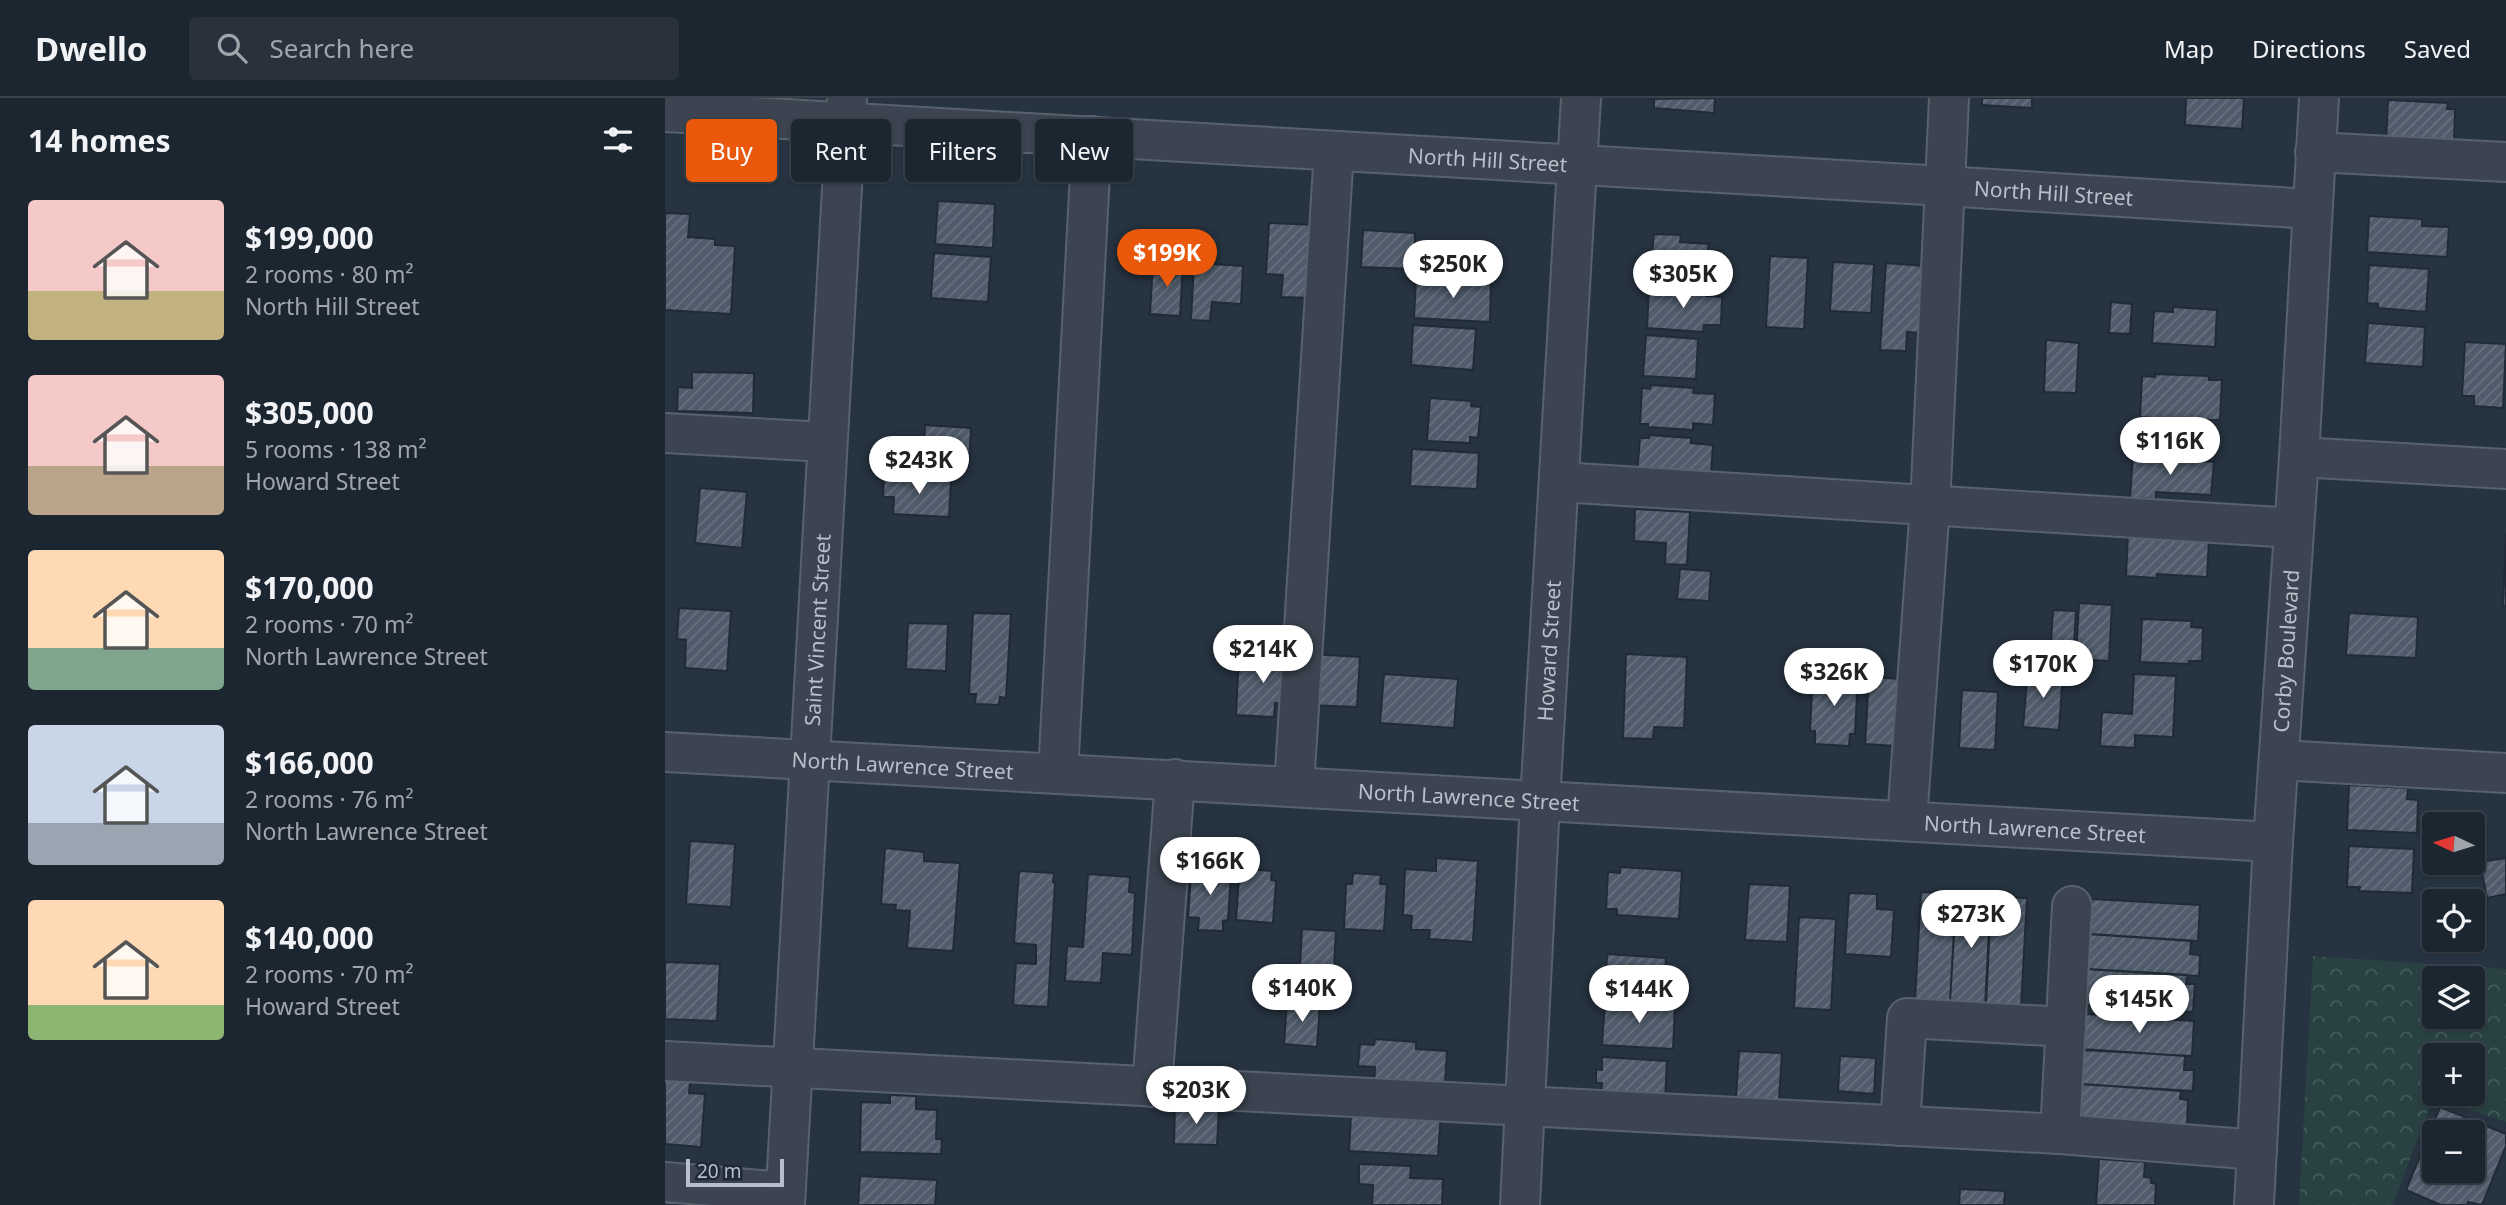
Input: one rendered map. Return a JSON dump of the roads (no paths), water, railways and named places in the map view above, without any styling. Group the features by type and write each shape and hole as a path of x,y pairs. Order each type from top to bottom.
{"street":[{"name":"Howard Street","path":"1520,1205 1581,98"},
{"path":"1907,820 1930,506 1949,98"},
{"name":"Corby Boulevard","path":"2254,1205 2273,842 2299,457 2319,98"},
{"name":"North Hill Street","path":"665,112 846,111 1035,130"},
{"name":"Saint Vincent Street","path":"785,1198 846,111"},
{"name":"North Hill Street","path":"1133,139 2311,209"},
{"path":"1294,787 1334,151"},
{"path":"2315,152 2506,162"},
{"path":"1058,774 1090,182"},
{"path":"665,433 826,442"},
{"path":"2299,457 2506,469"},
{"path":"1560,482 2294,528"},
{"name":"North Lawrence Street","path":"665,752 2273,842"},
{"path":"2279,760 2506,774"},
{"path":"1152,1087 1175,779"},
{"path":"2060,1134 2072,906"},
{"path":"1900,1126 1907,1018 2066,1027"},
{"path":"665,1061 2060,1134 2257,1150"},
{"path":"665,1182 785,1198"}]}
